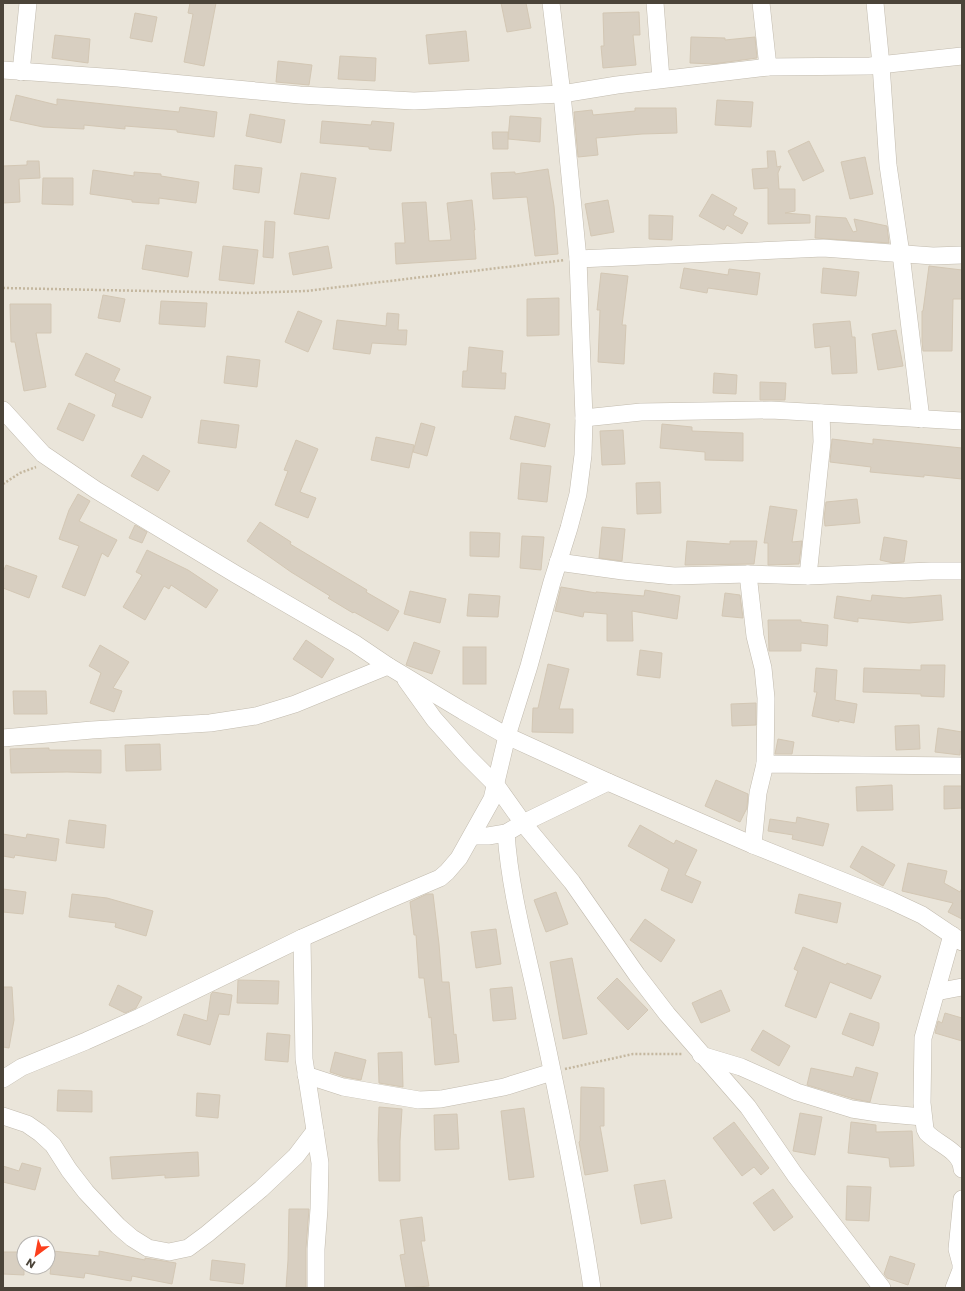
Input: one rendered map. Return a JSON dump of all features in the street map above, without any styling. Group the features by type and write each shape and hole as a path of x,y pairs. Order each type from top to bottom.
{"street":[{"path":"21,72 28,3"},
{"path":"3,1079 22,1066 86,1041 140,1017 302,938 381,902 440,878 448,872 459,858 492,799 507,736 569,528 578,494 583,456 584,418 578,259 562,94 551,3"},
{"path":"655,3 661,80"},
{"path":"761,3 768,67"},
{"path":"875,3 888,165 901,254 921,419"},
{"path":"3,70 118,78 300,95 414,101 562,94 616,85 768,67 881,65 962,56"},
{"path":"578,259 823,248 933,256 962,255"},
{"path":"3,410 43,454 96,490 354,643 395,671 507,736 753,845 890,900 922,915 957,938 936,992 923,1038 922,1078 923,1116 925,1129 956,1155 960,1160 962,1169"},
{"path":"584,418 641,412 771,410 962,422"},
{"path":"808,576 822,442 821,413"},
{"path":"558,562 674,576 748,574 808,576 931,571 962,572"},
{"path":"748,574 755,636 763,668 766,698 765,764 758,793 753,845"},
{"path":"3,738 92,730 210,723 256,716 395,671"},
{"path":"395,671 434,719 467,756 496,785 523,823 572,882 637,975 667,1014 701,1055 748,1107 795,1174 882,1288"},
{"path":"765,764 962,766"},
{"path":"472,836 488,836 506,833 523,823 608,782"},
{"path":"506,833 508,863 581,1218 592,1288"},
{"path":"302,938 304,1059 320,1163 320,1201 316,1249 316,1288"},
{"path":"936,992 962,987"},
{"path":"701,1055 741,1067 796,1092 852,1109 923,1116"},
{"path":"306,1075 342,1087 419,1100 441,1099 504,1087 552,1072"},
{"path":"3,1116 27,1124 40,1132 53,1145 69,1170 86,1192 118,1226 132,1238 148,1248 169,1252 188,1248 207,1234 261,1189 296,1156 315,1131"},
{"path":"954,1288 961,1270 958,1248 962,1199"}],"path":[{"path":"3,288 246,293 306,291 578,259"},
{"path":"3,484 20,473 38,466 60,466"},
{"path":"552,1072 633,1054 701,1055"}],"shaded area":[{"path":"3,3 962,3 962,1288 3,1288"}],"building":[{"path":"190,3 216,3 204,66 184,62 193,14 188,13"},
{"path":"501,3 526,3 531,28 507,32"},
{"path":"639,12 640,35 633,35 636,65 603,68 601,46 604,46 603,13"},
{"path":"135,13 157,17 152,42 130,38"},
{"path":"466,31 469,61 429,64 426,35"},
{"path":"55,35 90,39 88,63 52,58"},
{"path":"691,37 725,38 725,40 755,37 757,58 713,64 690,63"},
{"path":"340,56 376,58 375,81 338,79"},
{"path":"278,61 312,65 309,85 276,82"},
{"path":"16,95 57,105 57,99 179,112 180,107 217,112 214,137 177,132 177,130 125,126 125,129 84,125 84,129 43,127 10,120"},
{"path":"717,100 753,102 751,127 715,125"},
{"path":"635,108 676,108 677,133 596,138 598,155 578,157 574,112 592,110 593,115 635,111"},
{"path":"250,114 285,120 281,143 246,136"},
{"path":"510,116 541,118 540,142 508,139"},
{"path":"322,121 371,125 372,121 394,123 391,151 369,149 369,147 320,143"},
{"path":"492,132 508,132 508,149 493,149"},
{"path":"809,141 824,171 803,181 788,151"},
{"path":"767,151 775,151 777,167 781,166 778,173 779,189 795,189 795,211 785,213 810,215 810,223 768,224 768,188 754,189 752,169 768,168"},
{"path":"865,157 873,194 850,199 841,162"},
{"path":"27,161 39,161 40,178 19,179 20,202 3,203 3,166 27,165"},
{"path":"235,165 262,168 259,193 233,189"},
{"path":"548,169 554,206 558,254 535,256 527,197 493,199 491,173 515,172 515,174"},
{"path":"93,170 134,176 134,172 161,174 161,176 199,182 196,203 159,198 159,204 132,202 132,200 90,194"},
{"path":"301,173 336,178 329,219 294,214"},
{"path":"43,178 73,178 73,205 42,204"},
{"path":"712,194 737,208 733,215 748,223 742,234 727,225 724,230 699,216"},
{"path":"472,200 476,259 396,264 395,243 405,243 402,203 426,202 429,241 451,240 447,203"},
{"path":"608,200 614,232 591,236 585,204"},
{"path":"649,215 673,216 672,240 649,239"},
{"path":"816,216 846,218 853,232 857,231 854,219 887,226 889,243 815,238"},
{"path":"265,221 275,222 273,258 263,257"},
{"path":"146,245 192,252 188,277 142,269"},
{"path":"223,246 258,250 254,284 219,280"},
{"path":"328,246 332,268 293,275 289,253"},
{"path":"929,266 962,270 962,299 953,299 952,351 923,351 922,311"},
{"path":"684,268 728,275 729,269 760,273 757,295 708,288 707,293 680,288"},
{"path":"823,268 859,272 856,296 821,293"},
{"path":"601,273 628,276 622,325 626,325 624,364 598,362 600,310 597,310"},
{"path":"103,295 125,299 120,322 98,318"},
{"path":"559,298 559,335 527,336 527,299"},
{"path":"161,301 207,303 205,327 159,324"},
{"path":"10,304 51,304 51,333 36,333 46,387 24,391 15,342 11,342"},
{"path":"298,311 322,321 308,352 285,342"},
{"path":"387,313 399,314 398,330 407,330 406,345 372,343 370,354 333,349 337,320 386,326"},
{"path":"850,321 852,337 855,337 857,373 832,374 830,346 815,348 813,324"},
{"path":"896,330 903,366 878,370 872,334"},
{"path":"469,347 503,351 501,373 506,373 505,389 462,387 463,371 467,371"},
{"path":"86,353 120,369 114,381 151,397 142,418 112,406 116,394 75,375"},
{"path":"227,356 260,360 257,387 224,383"},
{"path":"714,373 737,375 736,394 713,393"},
{"path":"760,382 786,383 785,400 760,400"},
{"path":"69,403 95,415 83,441 57,429"},
{"path":"515,416 550,424 545,447 510,439"},
{"path":"201,420 239,425 236,448 198,443"},
{"path":"421,423 435,427 427,456 413,452"},
{"path":"662,424 692,427 692,431 743,433 743,461 705,460 705,452 660,448"},
{"path":"623,430 625,464 602,465 600,431"},
{"path":"376,437 414,445 409,468 371,460"},
{"path":"832,439 873,444 873,439 962,448 962,479 870,472 871,467 830,462"},
{"path":"296,440 318,449 300,492 316,498 308,518 275,505 288,471 284,470"},
{"path":"143,455 170,471 158,491 131,476"},
{"path":"521,463 551,466 547,502 518,499"},
{"path":"660,482 661,513 637,514 636,483"},
{"path":"78,494 90,501 79,521 117,540 108,557 102,553 85,596 62,587 79,546 59,539 69,510"},
{"path":"857,499 860,523 825,526 824,518 826,502"},
{"path":"770,506 797,510 792,542 802,541 799,564 768,565 768,543 764,543"},
{"path":"260,522 291,542 290,544 399,611 388,631 328,598 330,596 291,572 247,541"},
{"path":"135,525 147,532 142,543 129,538"},
{"path":"602,527 625,529 622,561 599,558"},
{"path":"470,532 500,533 499,557 470,556"},
{"path":"522,536 544,537 541,570 520,568"},
{"path":"884,537 907,541 904,562 893,563 880,560"},
{"path":"687,541 730,544 730,541 757,541 754,564 685,565"},
{"path":"147,550 188,570 218,590 206,608 171,585 169,589 164,586 145,620 123,607 142,575 136,572"},
{"path":"6,565 37,576 29,598 3,588 3,572"},
{"path":"561,587 596,593 644,596 645,590 680,596 677,619 632,611 633,641 607,641 607,614 584,612 583,617 555,611"},
{"path":"410,591 446,599 440,623 404,614"},
{"path":"725,593 740,595 743,618 722,616"},
{"path":"469,594 500,596 498,617 467,616"},
{"path":"872,595 904,598 941,595 943,620 909,623 858,618 858,622 834,618 837,596 871,601"},
{"path":"768,620 801,620 801,622 828,625 827,646 801,643 801,651 769,651"},
{"path":"306,640 334,659 322,678 293,659"},
{"path":"414,642 440,651 432,674 406,665"},
{"path":"100,645 129,662 113,688 122,691 114,712 90,703 101,673 89,666"},
{"path":"463,647 486,647 486,684 463,684"},
{"path":"640,650 662,653 660,678 637,675"},
{"path":"548,664 569,669 559,709 573,709 573,733 532,732 533,708 538,708"},
{"path":"921,665 945,665 944,697 921,696 921,694 863,692 864,668 921,670"},
{"path":"816,668 837,670 835,700 857,704 854,723 839,720 839,722 812,716 817,692 814,692"},
{"path":"13,691 46,691 47,714 14,714"},
{"path":"756,703 756,725 732,726 731,704"},
{"path":"919,725 920,749 896,750 895,726"},
{"path":"938,728 962,732 960,755 935,752"},
{"path":"778,739 794,742 792,754 775,754"},
{"path":"160,744 161,770 126,771 125,745"},
{"path":"49,748 49,750 101,750 101,773 11,773 10,749"},
{"path":"716,780 748,794 747,808 740,822 705,806"},
{"path":"892,785 893,810 857,811 856,787"},
{"path":"944,786 962,786 962,808 944,809"},
{"path":"797,817 829,824 823,846 792,839 793,835 768,831 770,819 796,823"},
{"path":"69,820 106,825 104,848 66,843"},
{"path":"640,825 674,844 676,840 697,850 685,875 701,882 692,903 661,890 669,869 628,846"},
{"path":"3,834 26,838 27,834 59,839 56,861 15,855 14,858 3,856"},
{"path":"862,846 895,865 883,886 850,867"},
{"path":"908,863 947,871 944,883 960,892 962,888 962,919 948,912 953,903 902,891"},
{"path":"3,889 26,892 23,914 3,912"},
{"path":"556,892 568,924 546,932 534,900"},
{"path":"72,894 107,898 153,911 146,936 115,927 116,923 69,917"},
{"path":"427,894 433,894 442,982 449,982 454,1035 456,1034 459,1062 435,1065 431,1017 429,1018 424,978 419,978 416,935 414,935 410,902"},
{"path":"799,894 841,903 837,923 795,913"},
{"path":"645,919 675,940 661,962 630,940"},
{"path":"496,929 501,964 476,968 471,932"},
{"path":"803,947 846,965 847,963 881,976 871,999 830,982 816,1018 785,1006 798,971 794,969"},
{"path":"572,958 587,1034 563,1039 550,962"},
{"path":"617,978 648,1010 628,1030 597,998"},
{"path":"238,980 279,981 278,1004 237,1003"},
{"path":"118,985 142,997 136,1008 125,1013 109,1005"},
{"path":"3,987 12,987 14,1020 9,1048 3,1047"},
{"path":"512,987 516,1019 493,1021 490,989"},
{"path":"721,990 730,1011 701,1023 692,1003"},
{"path":"213,992 232,995 229,1015 219,1014 210,1045 177,1035 184,1014 207,1021 211,994"},
{"path":"850,1013 879,1023 879,1028 873,1046 842,1034"},
{"path":"945,1013 962,1018 962,1041 935,1033 938,1021 942,1023"},
{"path":"763,1030 790,1046 779,1066 751,1050"},
{"path":"267,1033 290,1035 288,1062 265,1060"},
{"path":"335,1052 366,1060 361,1080 330,1072"},
{"path":"402,1052 403,1087 379,1083 378,1053"},
{"path":"856,1067 878,1073 870,1102 854,1099 807,1085 811,1068 853,1077"},
{"path":"581,1087 604,1088 604,1126 600,1126 608,1171 585,1175 579,1142"},
{"path":"58,1090 92,1091 92,1112 57,1111"},
{"path":"197,1093 220,1095 218,1118 196,1116"},
{"path":"379,1107 402,1109 400,1181 379,1181"},
{"path":"524,1108 534,1177 509,1180 501,1111"},
{"path":"800,1113 822,1117 815,1155 793,1151"},
{"path":"457,1114 459,1149 435,1150 434,1115"},
{"path":"734,1122 769,1168 761,1175 754,1167 742,1176 713,1138"},
{"path":"851,1122 876,1125 876,1132 912,1131 914,1166 890,1167 889,1158 848,1153"},
{"path":"198,1152 199,1176 165,1178 165,1175 112,1179 110,1157"},
{"path":"22,1163 41,1168 35,1190 3,1182 3,1166 19,1171"},
{"path":"665,1180 672,1218 641,1224 634,1185"},
{"path":"847,1186 871,1187 869,1221 846,1220"},
{"path":"773,1189 793,1217 774,1231 753,1203"},
{"path":"289,1209 309,1209 306,1248 306,1288 286,1288"},
{"path":"422,1217 425,1241 421,1241 429,1286 406,1288 400,1255 405,1254 400,1220"},
{"path":"56,1251 99,1256 99,1251 145,1260 145,1258 176,1263 172,1284 132,1276 131,1281 85,1273 84,1278 56,1275"},
{"path":"3,1252 16,1252 16,1275 3,1274"},
{"path":"890,1256 915,1264 908,1285 887,1278 884,1274"},
{"path":"212,1260 245,1264 243,1284 210,1280"}]}
